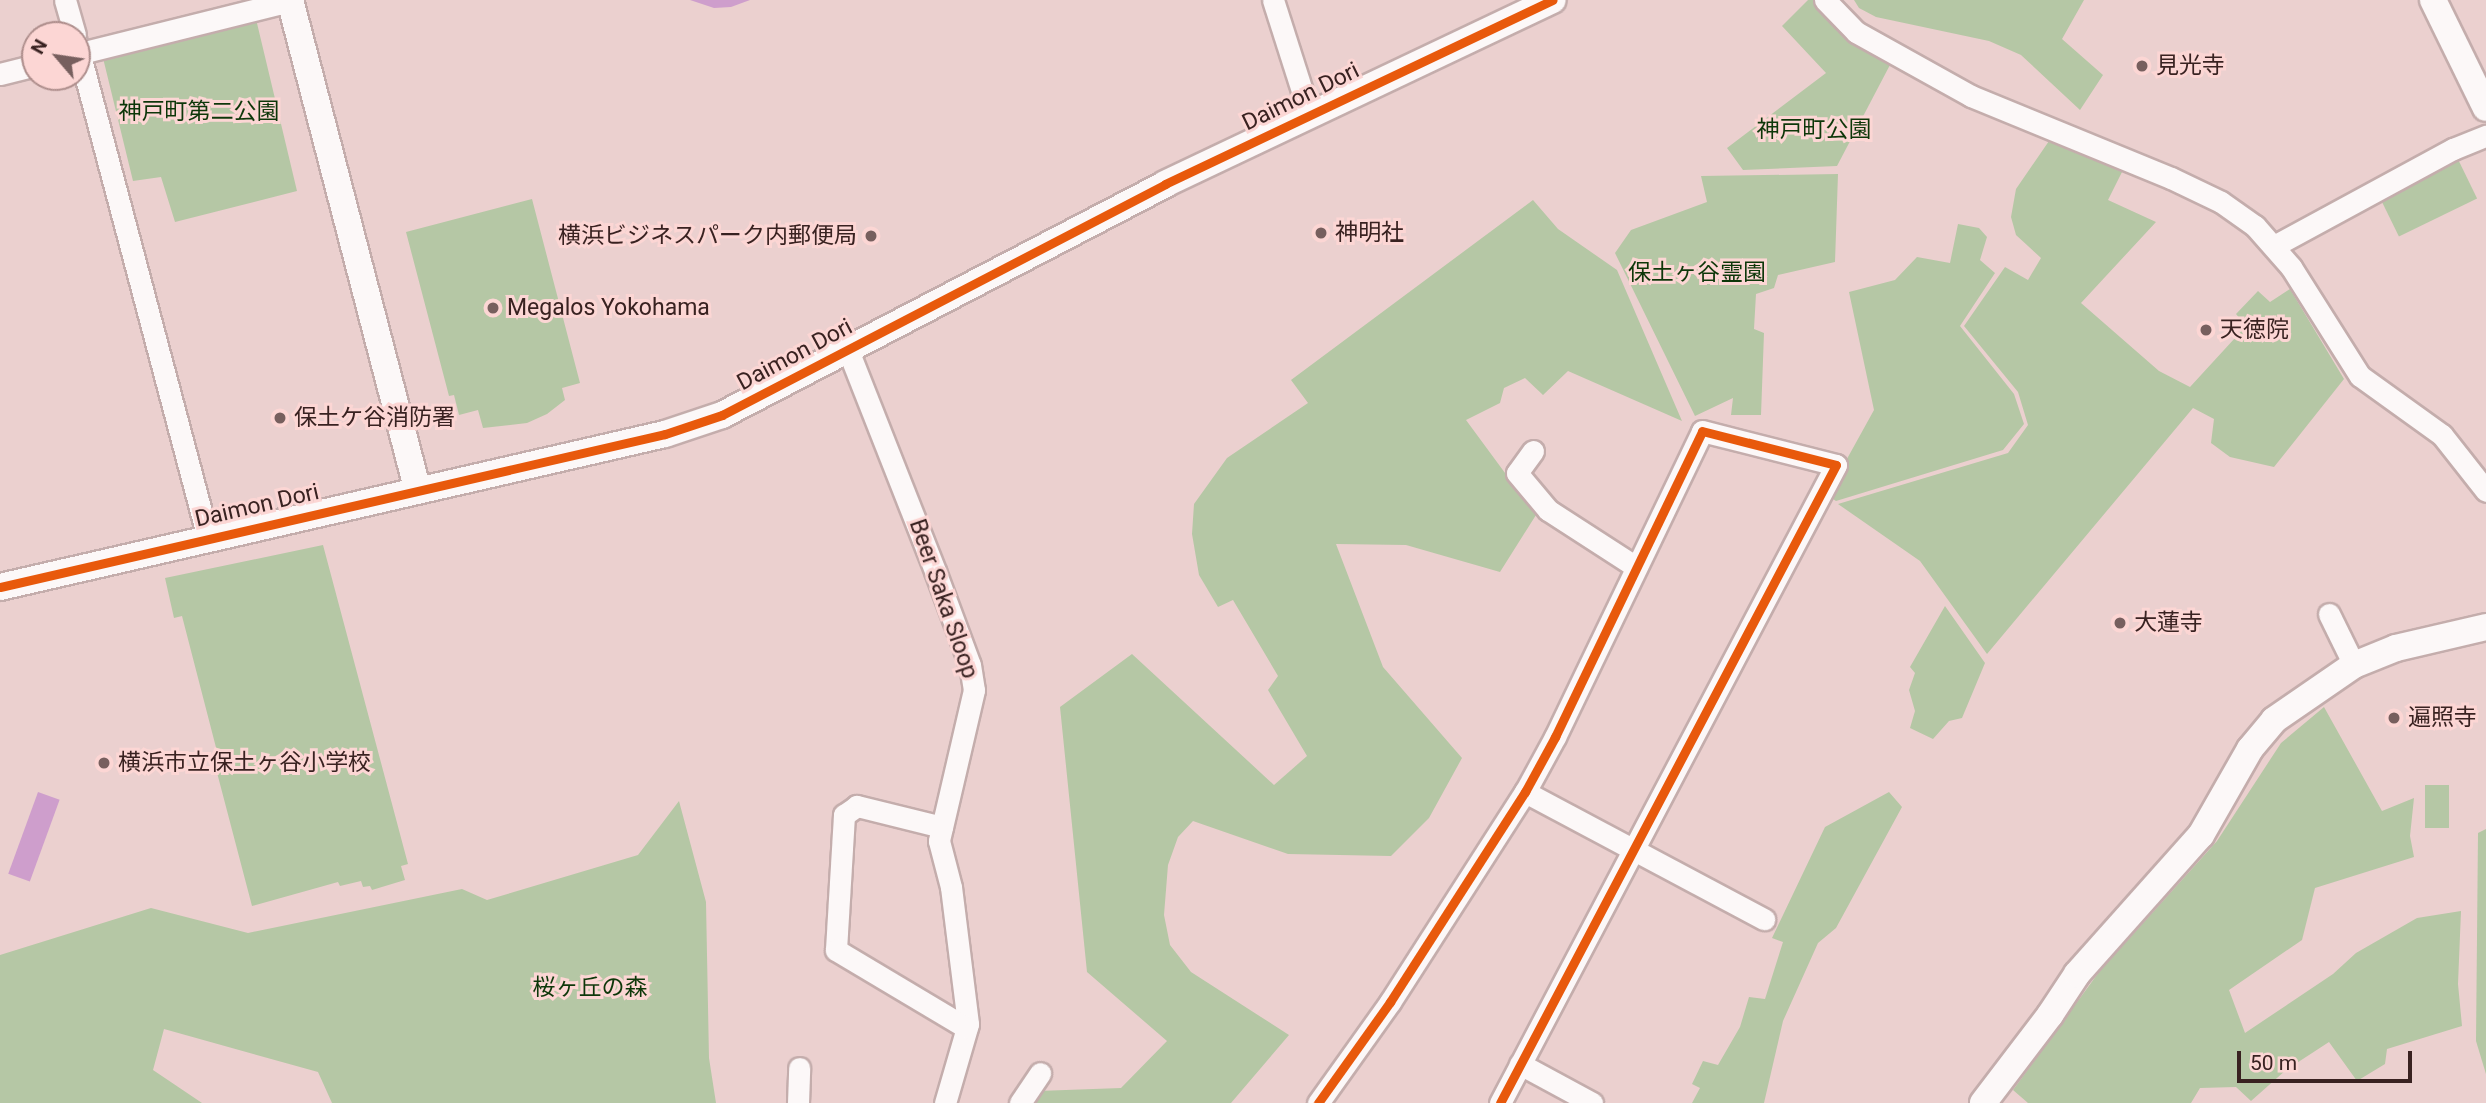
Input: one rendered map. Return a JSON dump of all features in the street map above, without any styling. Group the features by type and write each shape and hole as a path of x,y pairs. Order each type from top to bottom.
{"street":[{"path":"65,0 70,21"},
{"path":"1272,0 1309,113"},
{"name":"Daimon Dori","path":"0,587 417,488 665,434 722,415 1081,227 1309,113 1552,0"},
{"path":"2433,0 2486,108"},
{"path":"91,43 290,1 417,488"},
{"path":"1834,4 1856,32 1971,96 2171,178 2221,202 2255,226 2291,267 2360,376 2442,435 2486,491"},
{"path":"0,74 21,69"},
{"path":"89,91 208,538"},
{"path":"2274,246 2453,149 2486,136"},
{"name":"Beer Saka Sloop","path":"848,350 970,665 974,690 939,841 951,887 967,1028 945,1103"},
{"path":"1318,1103 1390,1002 1525,792 1555,737 1702,431 1836,465 1500,1103"},
{"path":"1533,451 1517,473 1548,510 1636,567"},
{"path":"2329,614 2354,665"},
{"path":"1983,1103 2050,1016 2077,974 2201,835 2262,732 2354,665 2396,648 2486,627"},
{"path":"1525,792 1764,919"},
{"path":"942,827 857,806 844,815 836,950 838,962 967,1028"},
{"path":"1520,1065 1592,1103"},
{"path":"798,1103 799,1068"},
{"path":"1020,1103 1040,1073"}],"green space":[{"name":"神戸町公園","path":"1808,0 1817,0 1891,63 1837,166 1743,170 1727,148 1826,73 1782,26"},
{"path":"1854,0 2084,0 2062,39 2103,75 2080,110 2021,55 1989,41 1876,17 1859,8"},
{"name":"神戸町第二公園","path":"256,19 297,191 175,222 161,177 133,181 103,58"},
{"path":"2049,141 2122,172 2108,200 2156,222 2081,303 2159,371 2190,387 2246,326 2236,314 2258,291 2270,302 2290,289 2344,379 2274,467 2230,457 2211,443 2214,419 2193,408 1987,654 1920,561 1838,504 2008,453 2028,425 2018,392 1964,326 2005,267 2028,280 2041,258 2016,235 2011,217 2016,189"},
{"path":"2453,149 2477,198 2399,237 2375,187"},
{"name":"保土ヶ谷霊園","path":"1838,174 1835,262 1778,275 1774,288 1756,294 1754,329 1764,333 1761,415 1731,415 1733,398 1695,416 1615,253 1631,230 1707,202 1701,176"},
{"name":"Megalos Yokohama","path":"532,199 580,383 562,388 565,400 547,414 527,423 483,428 478,410 459,415 454,395 449,396 406,232"},
{"path":"1533,200 1558,229 1617,270 1682,421 1568,371 1543,395 1525,378 1504,388 1500,403 1466,420 1536,515 1500,572 1406,545 1336,544 1383,667 1462,758 1429,818 1391,856 1288,854 1193,821 1178,837 1168,865 1164,915 1170,945 1191,972 1289,1035 1231,1103 1027,1103 1038,1091 1121,1088 1167,1041 1087,972 1060,707 1132,654 1274,785 1307,756 1268,690 1278,676 1233,600 1218,607 1199,575 1192,534 1194,504 1227,458 1308,403 1291,380"},
{"path":"1958,224 1979,228 1987,237 1980,260 1995,273 1960,326 2014,394 2024,424 2003,450 1836,501 1827,495 1874,410 1849,292 1895,280 1917,257 1950,263"},
{"path":"323,545 408,864 401,866 405,880 372,890 370,886 363,887 361,881 340,886 338,882 252,906 215,765 220,763 182,616 174,618 165,578"},
{"path":"1945,606 1985,663 1962,718 1949,721 1933,739 1910,728 1915,711 1909,690 1915,673 1910,667"},
{"path":"2324,707 2382,811 2414,798 2410,836 2414,857 2315,888 2302,940 2229,990 2245,1033 2333,974 2356,953 2417,918 2461,911 2458,984 2462,1026 2387,1049 2385,1064 2357,1081 2329,1042 2286,1070 2251,1101 2236,1087 2200,1088 2191,1103 2028,1103 2013,1090 2099,972 2217,841 2281,743"},
{"path":"2425,785 2449,785 2449,828 2425,828"},
{"path":"1889,792 1902,807 1836,928 1818,943 1783,1021 1764,1103 1692,1103 1700,1088 1692,1084 1703,1061 1718,1065 1740,1027 1749,997 1765,999 1783,942 1772,938 1825,827"},
{"name":"桜ヶ丘の森","path":"679,801 706,902 709,1058 716,1103 332,1103 318,1072 164,1029 153,1070 202,1103 0,1103 0,955 151,908 248,933 462,889 487,900 638,855"},
{"path":"2486,829 2486,1074 2476,1041 2478,833"}],"shaded area":[{"path":"690,0 750,0 731,7 714,8"},
{"path":"38,792 60,800 30,882 8,874"}],"cycle path":[{"path":"0,587 665,434 722,415 1165,184 1552,0"},
{"path":"1318,1103 1390,1002 1525,792 1555,737 1702,431 1836,465 1500,1103"}],"place":[{"name":"見光寺","path":"2142,66"},
{"name":"神明社","path":"1321,233"},
{"name":"横浜ビジネスパーク内郵便局","path":"871,236"},
{"name":"Megalos Yokohama","path":"493,308"},
{"name":"天徳院","path":"2206,330"},
{"name":"保土ケ谷消防署","path":"280,418"},
{"name":"大蓮寺","path":"2120,623"},
{"name":"遍照寺","path":"2394,718"},
{"name":"横浜市立保土ヶ谷小学校","path":"104,763"}]}
